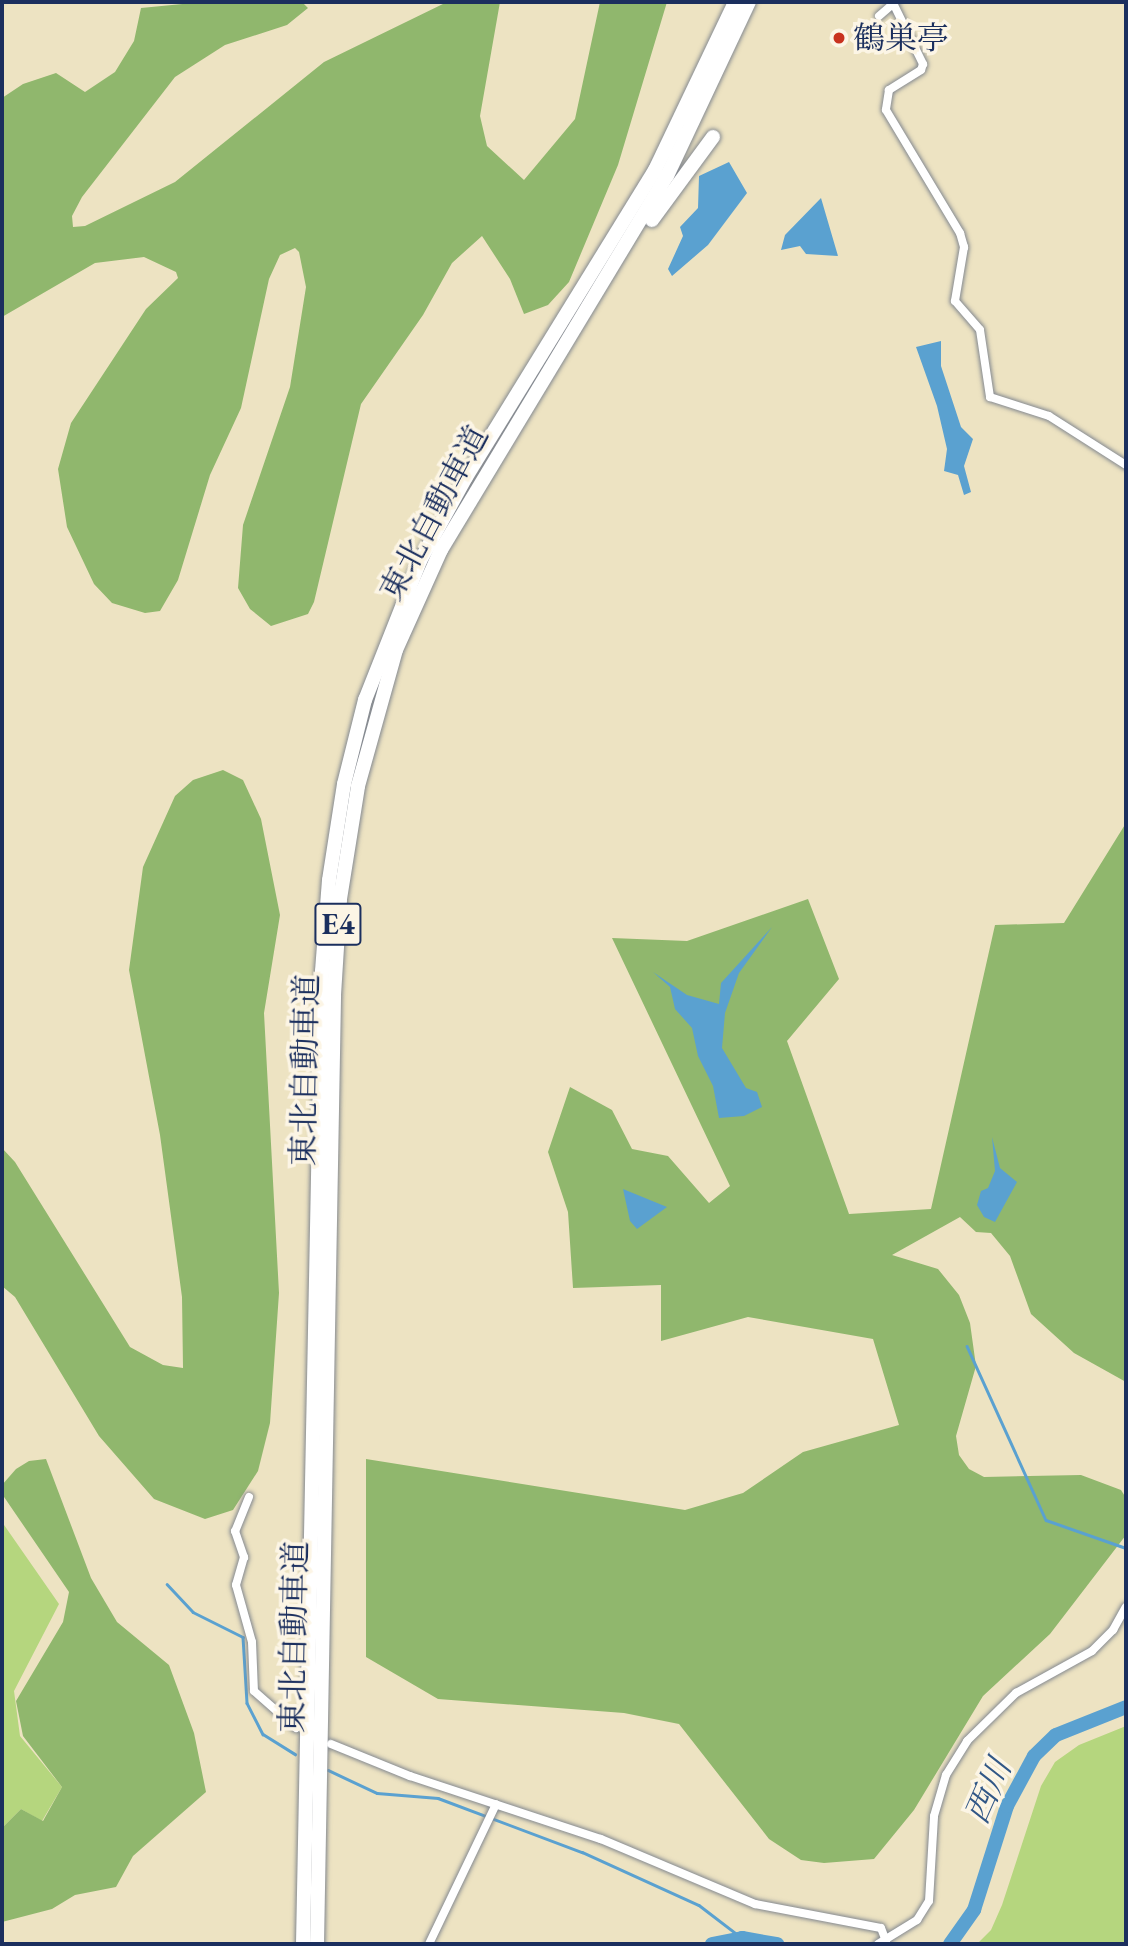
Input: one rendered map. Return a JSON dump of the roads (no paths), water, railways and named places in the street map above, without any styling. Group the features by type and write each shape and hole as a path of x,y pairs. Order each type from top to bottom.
{"highway":[{"name":"東北自動車道","path":"317,1944 333,1016 347,838 379,702 413,608 462,510 562,350 694,125 749,2"},
{"name":"東北自動車道","path":"303,1944 322,971 329,880 346,774 382,651 420,561 466,477 655,170 734,3"},
{"path":"562,350 602,301 663,202 713,137"}],"street":[{"path":"879,16 894,3 923,64 921,70 889,90 886,110 960,233 964,247 955,302 980,330 989,397 1049,416 1126,464"},
{"path":"249,1497 235,1531 244,1557 236,1585 252,1642 254,1691 296,1728"},
{"path":"331,1744 652,1858 755,1904 881,1928 882,1942 917,1920 929,1901 934,1816 946,1775 967,1741 1016,1693 1092,1651 1113,1630 1126,1607"},
{"path":"429,1944 496,1804"}],"water":[{"path":"729,162 747,193 708,245 672,276 668,269 683,236 680,227 698,208 699,176"},
{"path":"821,198 838,256 806,254 800,246 781,250 785,235"},
{"path":"941,341 941,366 961,427 973,439 964,466 971,492 964,495 958,475 944,471 947,449 937,406 916,347"},
{"path":"772,927 739,973 725,1013 722,1048 746,1088 757,1092 762,1107 744,1116 719,1118 713,1086 698,1056 692,1028 675,1009 670,987 653,972 687,995 719,1004 721,983"},
{"path":"992,1137 1000,1168 1017,1182 995,1222 984,1217 977,1205 981,1191 988,1188 995,1171"},
{"path":"623,1189 667,1207 637,1229 630,1221"}],"waterway":[{"path":"967,1346 1046,1520 1126,1548"},
{"path":"167,1584 193,1612 243,1637 247,1703 263,1734 295,1754"},
{"name":"西川","path":"950,1944 974,1910 1007,1806 1034,1756 1056,1735 1126,1707"},
{"path":"328,1770 377,1793 438,1798 582,1852 699,1905 742,1938"},
{"name":"西川","path":"712,1944 742,1938 777,1944"}],"place":[{"name":"鶴巣亭","path":"839,38"}]}
